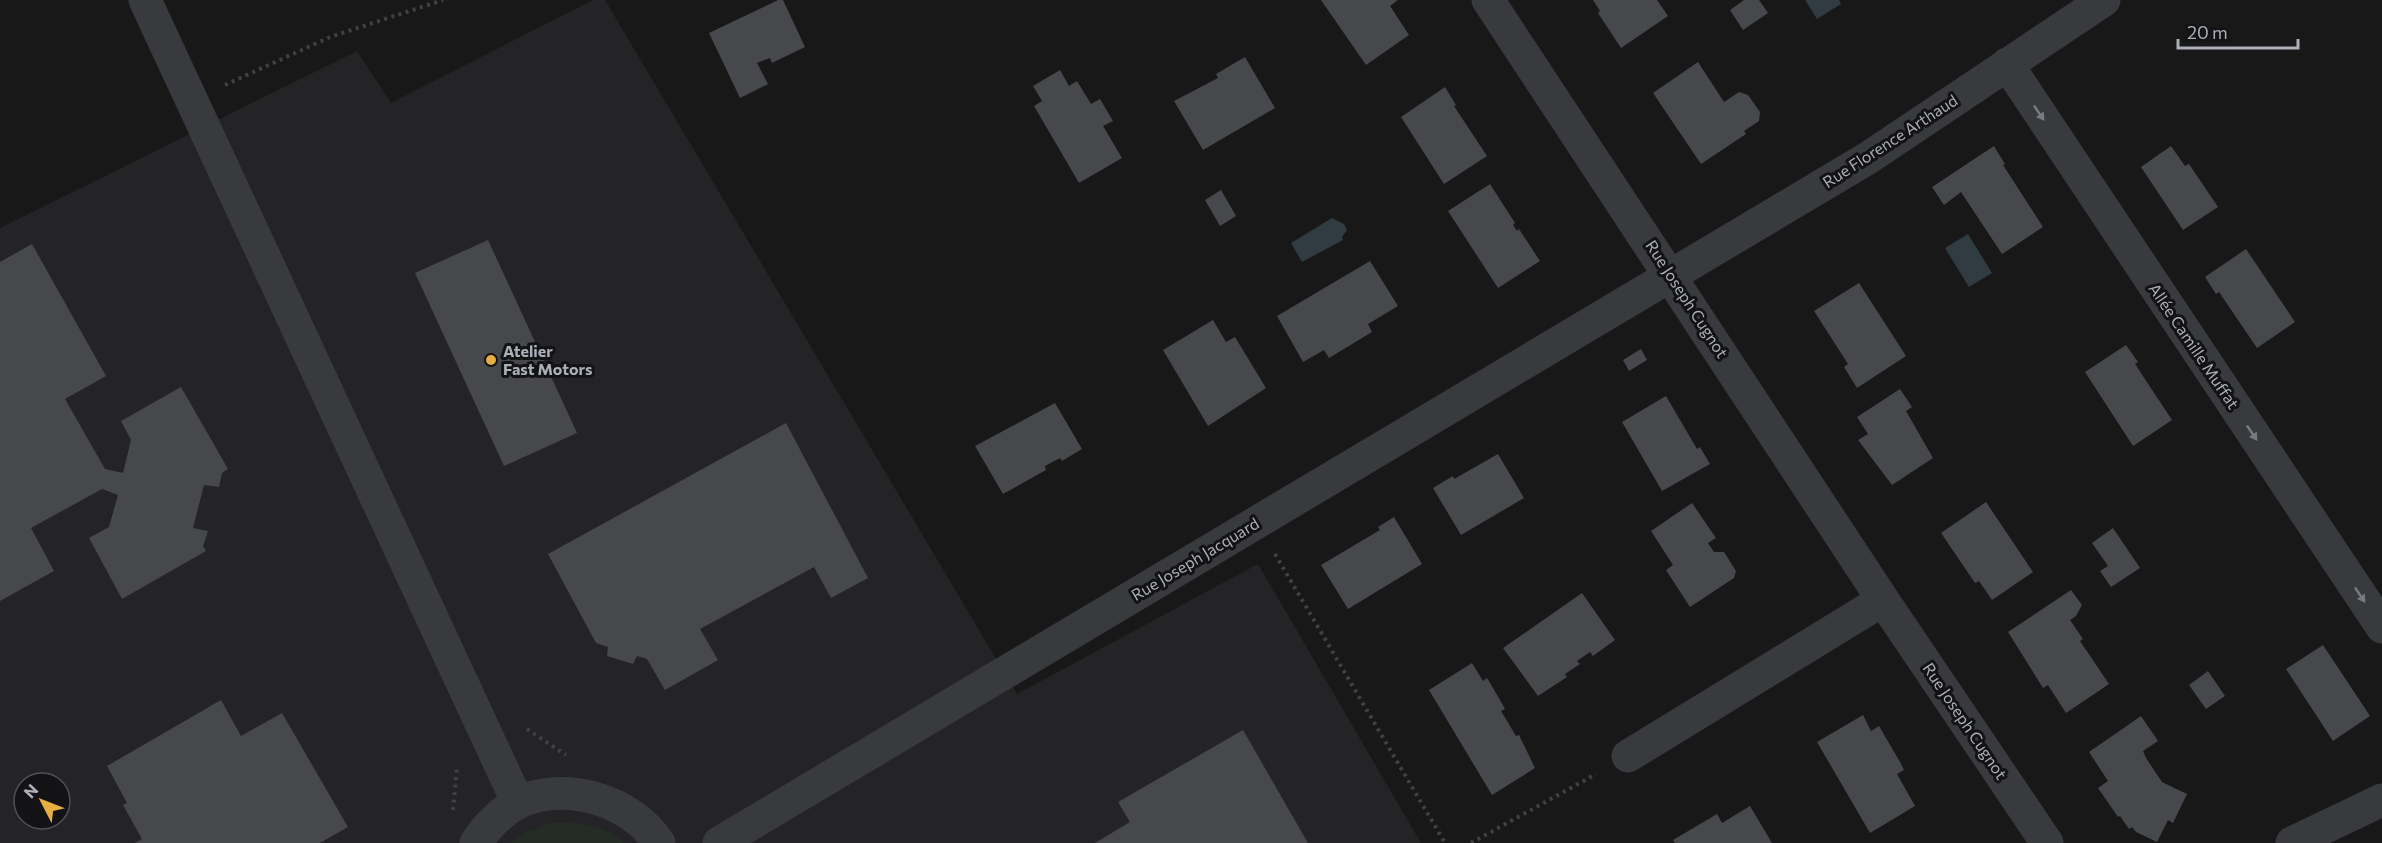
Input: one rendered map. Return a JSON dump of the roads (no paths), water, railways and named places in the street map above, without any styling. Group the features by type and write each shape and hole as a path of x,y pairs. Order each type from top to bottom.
{"street":[{"path":"145,0 518,802"},
{"name":"Rue Joseph Cugnot","path":"1488,0 2047,843"},
{"name":"Rue Florence Arthaud","path":"1671,275 1868,158 2104,0"},
{"name":"Allée Camille Muffat","path":"2007,64 2382,627"},
{"name":"Rue Joseph Jacquard","path":"719,843 1671,275"},
{"path":"1628,756 1884,600"},
{"path":"476,843 485,829 518,802 557,794 595,798 621,807 653,833 659,843"},
{"path":"2303,837 2382,800"}],"place":[{"name":"Atelier Fast Motors","path":"491,360"}]}
